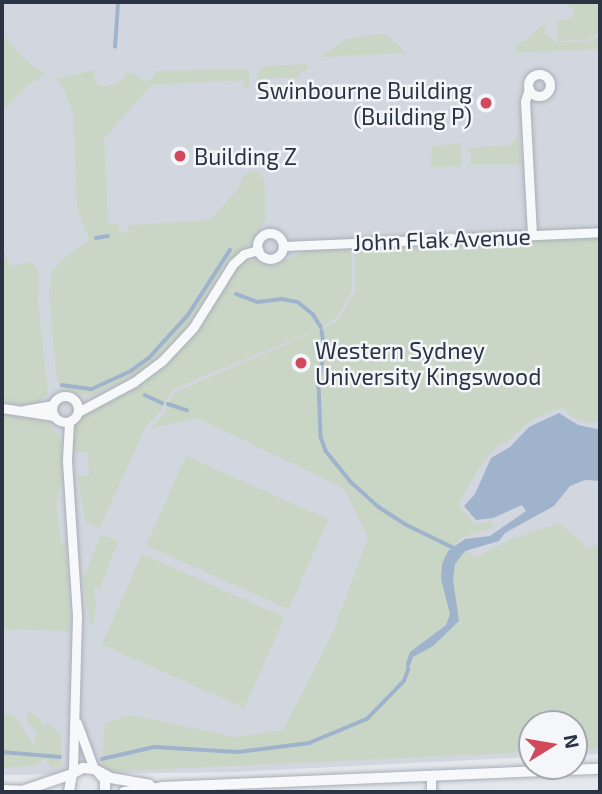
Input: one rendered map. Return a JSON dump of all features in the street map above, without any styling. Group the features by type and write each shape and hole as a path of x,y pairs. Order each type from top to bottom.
{"street":[{"path":"529,89 525,101 531,235"},
{"name":"John Flak Avenue","path":"284,246 600,232"},
{"path":"270,233 278,236 284,246 282,253 274,259 264,258 258,250 261,237 270,233"},
{"path":"2,408 61,420 134,382 162,361 193,328 233,264 244,254 258,250"},
{"path":"22,411 52,405 61,397 75,401 99,399"},
{"path":"75,401 78,412"},
{"path":"52,405 61,420 67,461 78,616 76,719 73,774 69,792"},
{"path":"76,719 96,770 105,780 105,792"},
{"path":"22,790 73,774 83,768 96,770 111,778 162,787"},
{"path":"124,792 162,787 600,769"},
{"path":"431,776 431,792"},
{"path":"2,790 36,792"}],"shaded area":[{"name":"Western Sydney University Kingswood","path":"2,2 600,2 600,754 588,754 588,710 518,710 518,758 236,772 2,775"}],"green space":[{"path":"564,2 600,2 600,32 590,39 557,41 557,20 574,18 573,9"},
{"path":"546,22 545,34 556,42 590,41 600,36 600,49 516,53 516,44 524,41"},
{"path":"2,34 23,58 46,75 29,84 2,111"},
{"path":"387,35 406,53 320,57 346,39"},
{"path":"307,64 307,70 300,71 300,77 263,79 258,92 257,73 264,66"},
{"path":"249,69 249,89 244,88 243,80 151,85 104,139 108,224 119,224 120,233 128,232 128,225 210,220 238,189 244,175 253,171 261,174 264,181 266,218 253,241 228,261 183,332 156,360 132,377 95,394 83,395 67,390 59,383 56,371 49,294 52,272 62,260 89,240 77,207 73,114 64,89 53,76 59,79 92,70 97,85 107,87 125,78 124,74 133,73 144,81 152,79 156,71"},
{"path":"519,136 521,164 467,165 471,162 471,152 466,151 466,148 509,145"},
{"path":"462,143 461,166 431,167 432,146"},
{"path":"600,237 600,421 590,423 574,418 562,408 531,420 507,442 498,445 478,469 458,505 475,524 490,521 494,527 463,537 456,543 476,558 509,540 559,523 588,548 600,543 600,749 588,749 588,710 518,710 518,753 101,772 105,723 131,715 235,737 283,730 334,630 368,537 344,488 197,418 150,429 165,413 174,393 337,322 355,292 355,248"},
{"path":"2,246 10,266 31,262 39,271 38,301 48,394 35,405 2,402"},
{"path":"352,248 352,291 338,316 319,329 173,389 161,411 146,426 99,529 85,521 78,476 89,475 88,452 73,452 72,444 73,428 81,417 142,384 166,366 190,341 236,270 245,262 255,260 273,266 307,250"},
{"path":"2,413 47,422 61,439 63,477 56,501 61,544 66,543 70,631 2,629"},
{"path":"186,456 329,519 289,609 146,546"},
{"path":"101,534 118,541 99,591 97,587 94,589 96,607 91,629 83,580"},
{"path":"142,554 285,617 244,708 102,644"},
{"path":"27,711 41,720 43,727 48,723 61,734 61,766 50,768 47,760 43,759 40,764 32,766 2,768 2,713 16,716 36,750 34,738 38,733 28,723"}],"water":[{"path":"559,413 578,425 597,429 600,427 600,481 585,480 570,486 554,506 505,533 499,541 465,551 455,564 453,579 459,621 433,646 413,657 407,674 406,663 410,652 446,625 450,614 441,579 442,564 448,551 465,539 490,536 526,511 522,505 493,518 476,520 464,506 475,494 491,458 510,447 529,427"}],"waterway":[{"path":"115,47 118,4"},
{"path":"96,238 108,236"},
{"path":"62,385 92,389 131,371 149,358 188,315 230,250"},
{"path":"236,294 258,302 282,299 298,302 313,314 321,327"},
{"path":"322,331 325,349 319,384 321,437 326,451 350,481 379,507 407,525 456,549"},
{"path":"145,395 162,403"},
{"path":"168,404 187,410"},
{"path":"102,759 154,747 238,752 309,743 367,719 404,681 408,670"},
{"path":"2,752 60,757"}],"place":[{"name":"Swinbourne Building (Building P)","path":"486,103"},
{"name":"Building Z","path":"180,156"},
{"name":"Western Sydney University Kingswood","path":"301,363"}]}
